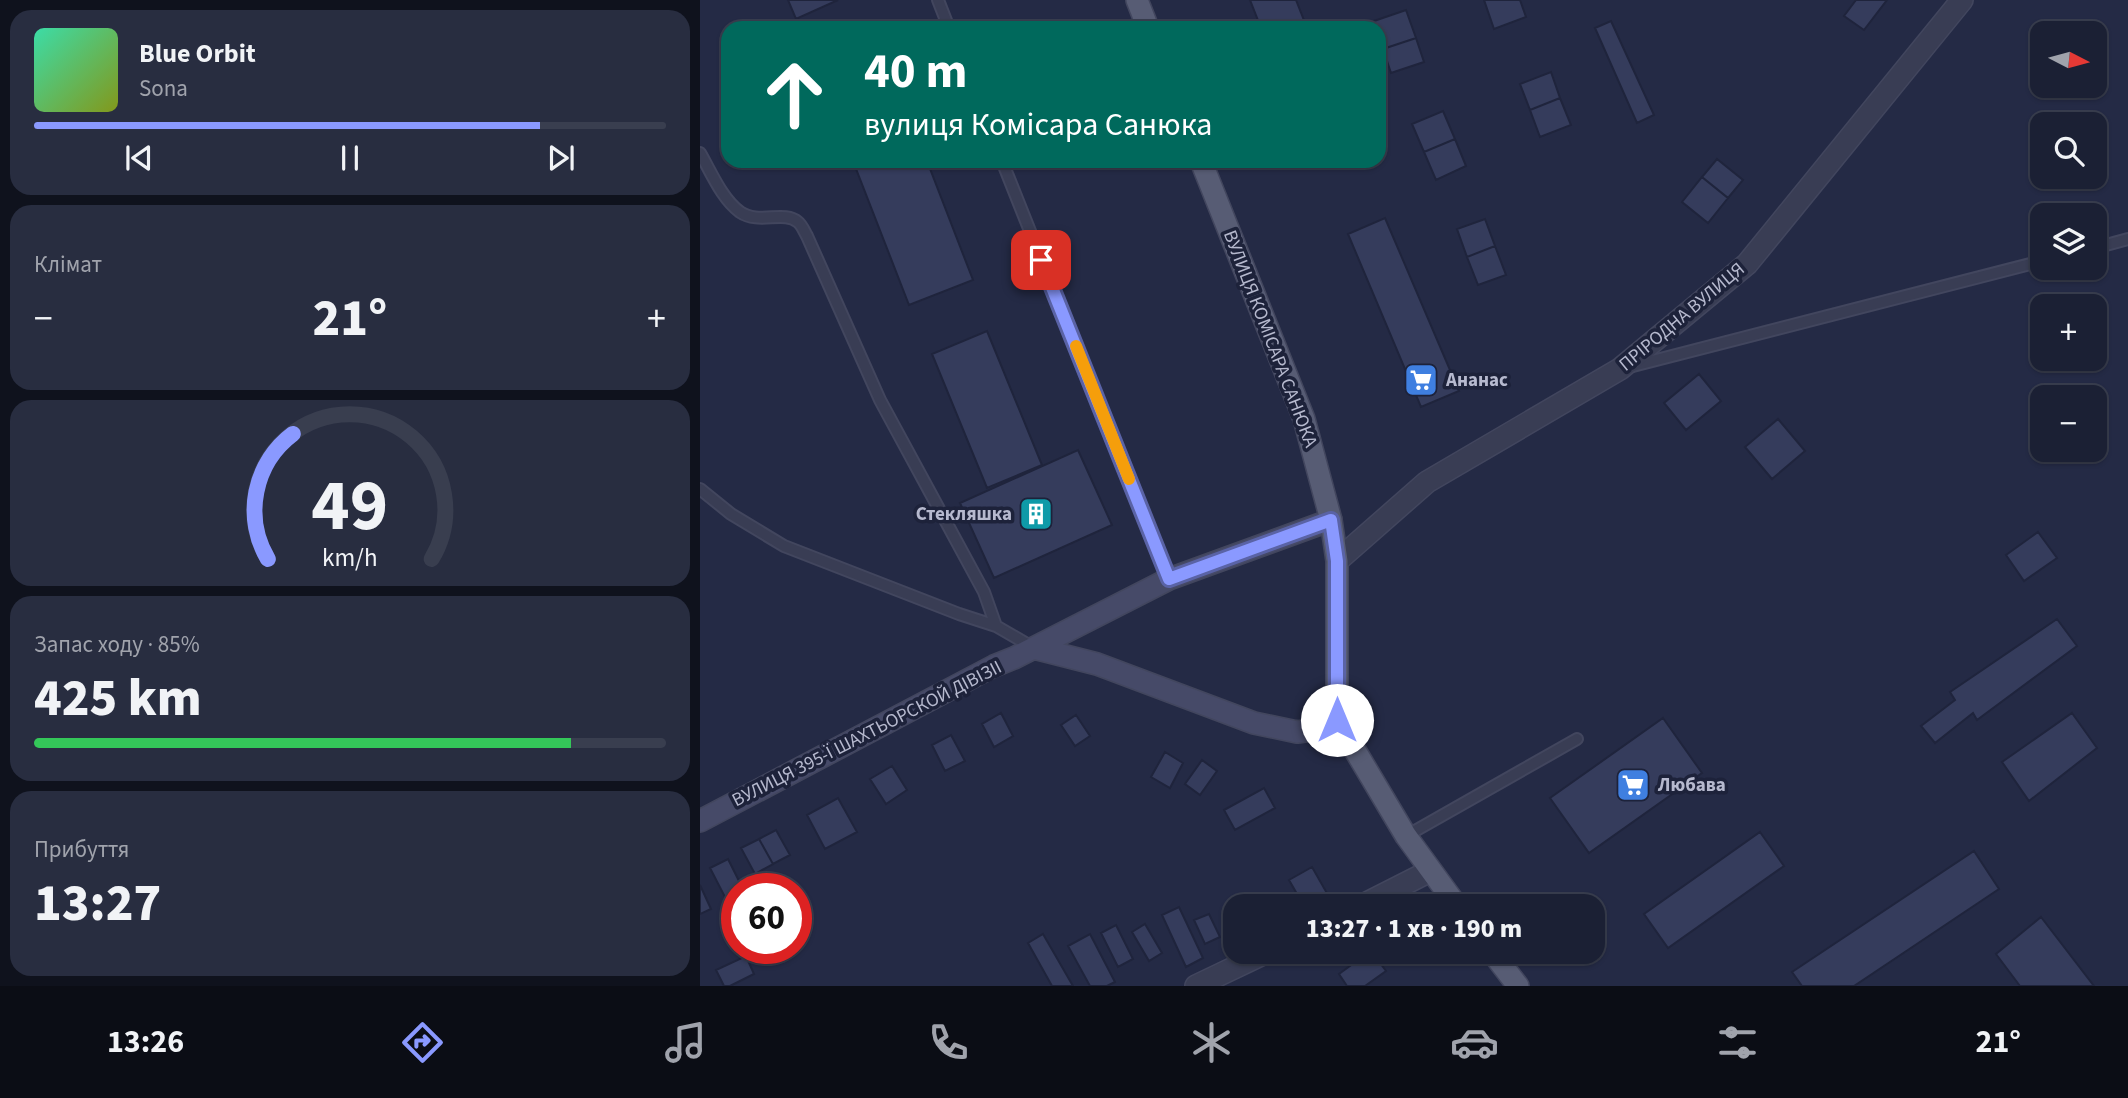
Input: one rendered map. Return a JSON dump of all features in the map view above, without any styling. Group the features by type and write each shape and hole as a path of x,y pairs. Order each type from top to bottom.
{"main road":[{"path":"1137,0 1145,21"},
{"name":"ВУЛИЦЯ КОМІСАРА САНЮКА","path":"1204,168 1304,419 1331,520 1337,561 1337,720"},
{"path":"1337,720 1406,836 1448,894"},
{"path":"1501,964 1517,986"}],"street":[{"name":"ПРІРОДНА ВУЛИЦЯ","path":"1337,561 1427,482 1619,369 1747,264 1962,0"},
{"name":"ВУЛИЦЯ 395-Ї ШАХТЬОРСКОЙ ДІВІЗІІ","path":"700,821 981,673 1169,579 1331,520"},
{"path":"1034,648 1097,664 1254,723 1297,732 1320,729 1337,720"},
{"path":"1385,894 1430,871"},
{"path":"1196,986 1242,964"}],"lane":[{"path":"938,0 946,21"},
{"path":"700,153 730,203 743,214 765,219 783,216 798,222 807,236 880,400 984,592 996,626"},
{"path":"1005,168 1169,579"},
{"path":"2107,245 2128,239"},
{"path":"1619,369 2030,264"},
{"path":"700,489 731,514 784,546 996,626 1034,648"},
{"path":"1406,836 1577,739"}],"building":[{"path":"788,0 838,0 796,19"},
{"path":"1250,0 1296,0 1304,21 1258,21"},
{"path":"1484,0 1520,0 1526,17 1494,29"},
{"path":"1856,0 1887,0 1864,30 1844,16"},
{"path":"1406,10 1416,38 1386,48 1386,21 1374,21"},
{"path":"1611,21 1654,115 1637,123 1595,28"},
{"path":"1416,38 1424,62 1391,73 1386,48"},
{"path":"1551,72 1560,98 1530,110 1520,84"},
{"path":"1560,98 1571,125 1540,137 1530,110"},
{"path":"1443,111 1455,139 1424,152 1412,124"},
{"path":"1455,139 1466,166 1436,180 1424,152"},
{"path":"1717,159 1743,180 1728,198 1702,177"},
{"path":"856,168 930,168 973,280 909,305"},
{"path":"1702,177 1728,198 1708,223 1682,202"},
{"path":"1385,218 1459,391 1421,407 1348,234"},
{"path":"1485,219 1495,246 1467,257 1457,229"},
{"path":"1495,246 1506,275 1478,285 1467,257"},
{"path":"987,331 1042,465 987,488 932,354"},
{"path":"1699,374 1721,401 1686,430 1664,403"},
{"path":"1778,419 1805,451 1772,479 1745,447"},
{"name":"Стекляшка","path":"1078,450 1112,525 994,578 960,503"},
{"path":"2038,532 2057,558 2024,581 2006,555"},
{"path":"2057,619 2077,646 1977,720 1973,713 1935,743 1921,726 1955,700 1950,692"},
{"path":"1001,713 1013,736 994,747 982,724"},
{"path":"2072,713 2097,748 2029,801 2002,762"},
{"path":"1076,715 1090,736 1075,746 1061,725"},
{"path":"1663,718 1702,773 1589,853 1550,798"},
{"path":"951,735 965,761 945,771 932,745"},
{"path":"1165,752 1183,763 1170,788 1151,777"},
{"path":"1202,760 1217,771 1200,795 1185,784"},
{"path":"892,766 907,790 886,804 870,779"},
{"path":"1264,788 1275,808 1235,830 1224,810"},
{"path":"838,798 857,832 825,849 807,815"},
{"path":"776,830 790,855 773,864 759,839"},
{"path":"1760,832 1784,866 1668,948 1644,914"},
{"path":"759,839 773,864 754,873 741,848"},
{"path":"1974,851 1999,889 1854,986 1802,986 1792,972"},
{"path":"728,859 735,873 721,873 721,889 710,868"},
{"path":"1312,867 1327,894 1297,894 1289,880"},
{"path":"700,885 711,909 700,914"},
{"path":"1179,907 1203,958 1186,967 1162,915"},
{"path":"1209,914 1220,937 1205,944 1194,920"},
{"path":"2041,917 2094,986 2020,986 1996,954"},
{"path":"1145,924 1162,953 1149,961 1132,932"},
{"path":"1116,925 1133,959 1118,967 1101,933"},
{"path":"1043,934 1073,986 1052,986 1028,943"},
{"path":"1090,934 1115,982 1107,986 1090,986 1068,946"},
{"path":"729,964 750,964 754,974 730,986 724,986 716,970"},
{"path":"1353,964 1381,964 1386,971 1365,986 1347,986 1339,974"}],"slow traffic":[{"path":"1076,346 1129,479"}],"place":[{"name":"Ананас","path":"1421,380"},
{"name":"Стекляшка","path":"1036,514"},
{"name":"Любава","path":"1633,785"}],"route":[{"path":"1041,260 1169,579 1331,520 1337,561 1337,720"}]}
